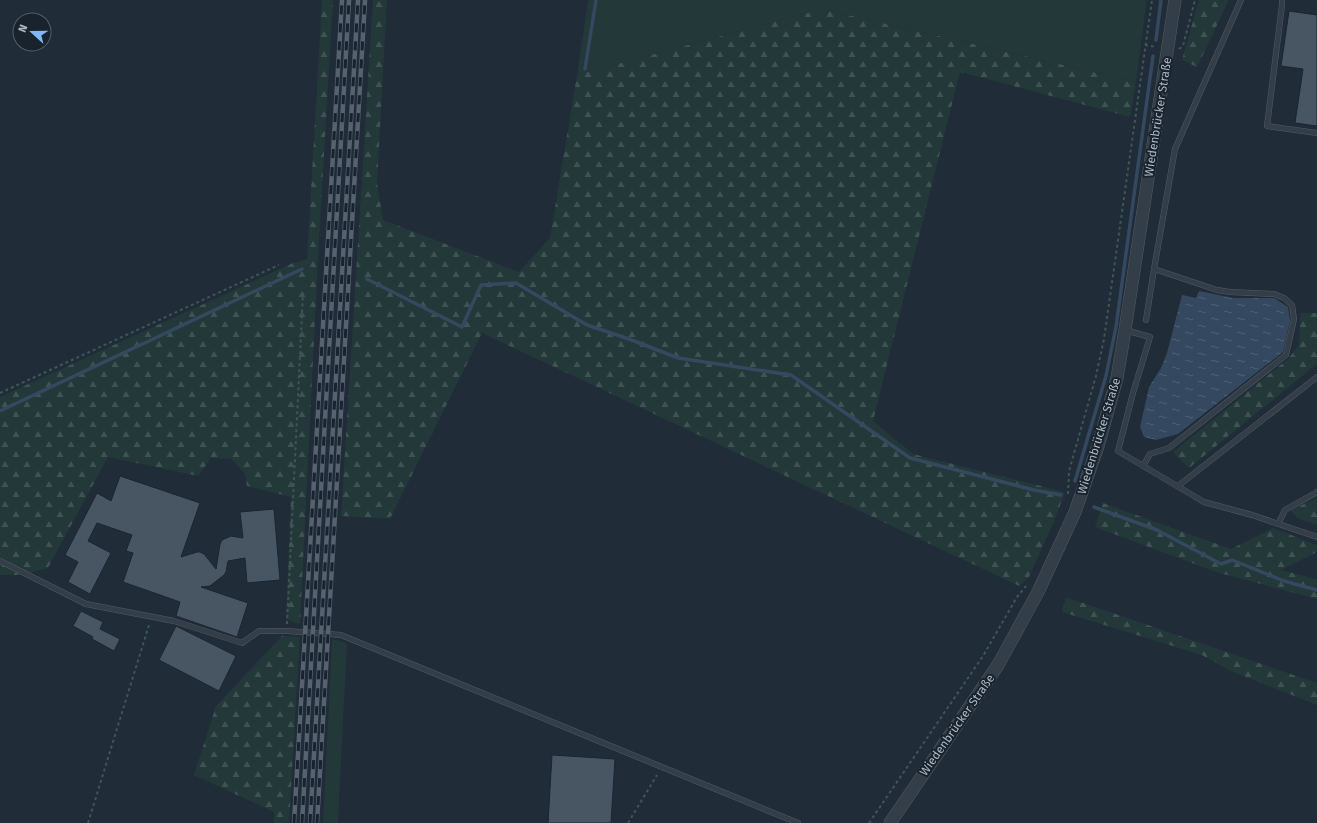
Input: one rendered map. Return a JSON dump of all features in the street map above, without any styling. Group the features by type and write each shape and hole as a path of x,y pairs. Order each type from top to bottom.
{"street":[{"name":"Wiedenbrücker Straße","path":"890,823 998,665 1038,592 1075,512 1098,446 1116,378 1125,330 1175,0"}],"lane":[{"path":"1146,320 1175,149 1241,0"},
{"path":"1282,0 1267,126 1317,133"},
{"path":"1143,466 1150,454 1170,448 1286,355 1294,319 1292,305 1284,298 1274,294 1217,290 1154,269"},
{"path":"1125,330 1150,337 1133,393 1118,451 1204,502 1252,515 1317,537"},
{"path":"1178,486 1317,377"},
{"path":"1278,524 1285,510 1317,492"},
{"path":"0,561 86,604 174,621 242,643 259,631 287,631 341,635 798,823"}],"path":[{"path":"1068,500 1069,471 1096,376 1104,339 1152,0"},
{"path":"0,394 279,265"},
{"path":"287,631 303,293"},
{"path":"869,823 983,656 1017,597 1027,585"},
{"path":"88,823 152,616"},
{"path":"628,823 662,766"}],"green space":[{"path":"322,0 333,0 318,259 300,624 286,619 291,497 247,486 245,474 231,459 211,458 198,476 108,457 48,568 20,575 0,575 0,397 293,263 307,259"},
{"path":"373,0 387,0 377,183 383,220 519,272 550,238 577,75 822,9 1136,82 1130,117 960,72 873,421 913,454 1065,492 1055,519 1029,577 1019,586 482,333 390,519 341,516"},
{"path":"588,0 1147,0 1136,82 822,9 577,75"},
{"path":"1199,0 1229,0 1197,67 1182,60"},
{"path":"1300,313 1317,313 1317,364 1189,468 1173,452 1288,359 1299,345"},
{"path":"1317,498 1317,525 1297,518 1291,510"},
{"path":"1103,503 1231,549 1273,528 1317,545 1317,552 1281,570 1317,579 1317,599 1216,572 1095,527"},
{"path":"1066,597 1317,683 1317,705 1231,671 1202,655 1062,612"},
{"path":"282,636 300,637 289,823 274,823 274,812 194,775 216,706"},
{"path":"332,639 347,643 338,823 323,823"}],"water":[{"path":"1199,291 1233,298 1274,298 1288,307 1290,321 1283,352 1178,434 1156,440 1144,437 1140,427 1149,387 1161,368 1167,353 1182,295 1196,298"}],"building":[{"path":"1289,11 1317,15 1317,126 1295,123 1303,69 1281,66"},
{"path":"120,476 200,503 181,557 200,552 204,554 216,569 222,540 231,536 243,538 240,512 274,509 280,580 247,583 245,558 228,561 224,575 210,586 201,587 248,603 237,637 176,616 180,602 123,582 133,553 126,551 132,535 97,523 88,541 111,553 90,594 68,582 78,562 65,555 97,493 111,501"},
{"path":"81,611 103,622 100,629 120,639 114,651 92,639 93,637 73,626"},
{"path":"176,626 236,656 219,691 159,660"},
{"path":"552,755 615,759 611,823 548,823"}],"waterway":[{"path":"585,69 596,0"},
{"path":"1156,40 1161,0"},
{"path":"1075,481 1106,376 1116,327 1153,56"},
{"path":"0,411 302,269"},
{"path":"367,279 462,327 481,285 516,283 587,325 678,358 791,375 910,458 1034,490 1061,495"},
{"path":"1094,507 1157,530 1221,564 1232,560 1284,581 1317,590"}],"railway":[{"path":"294,823 342,0"},
{"path":"302,823 349,0"},
{"path":"310,823 358,0"},
{"path":"317,823 365,0"}]}
